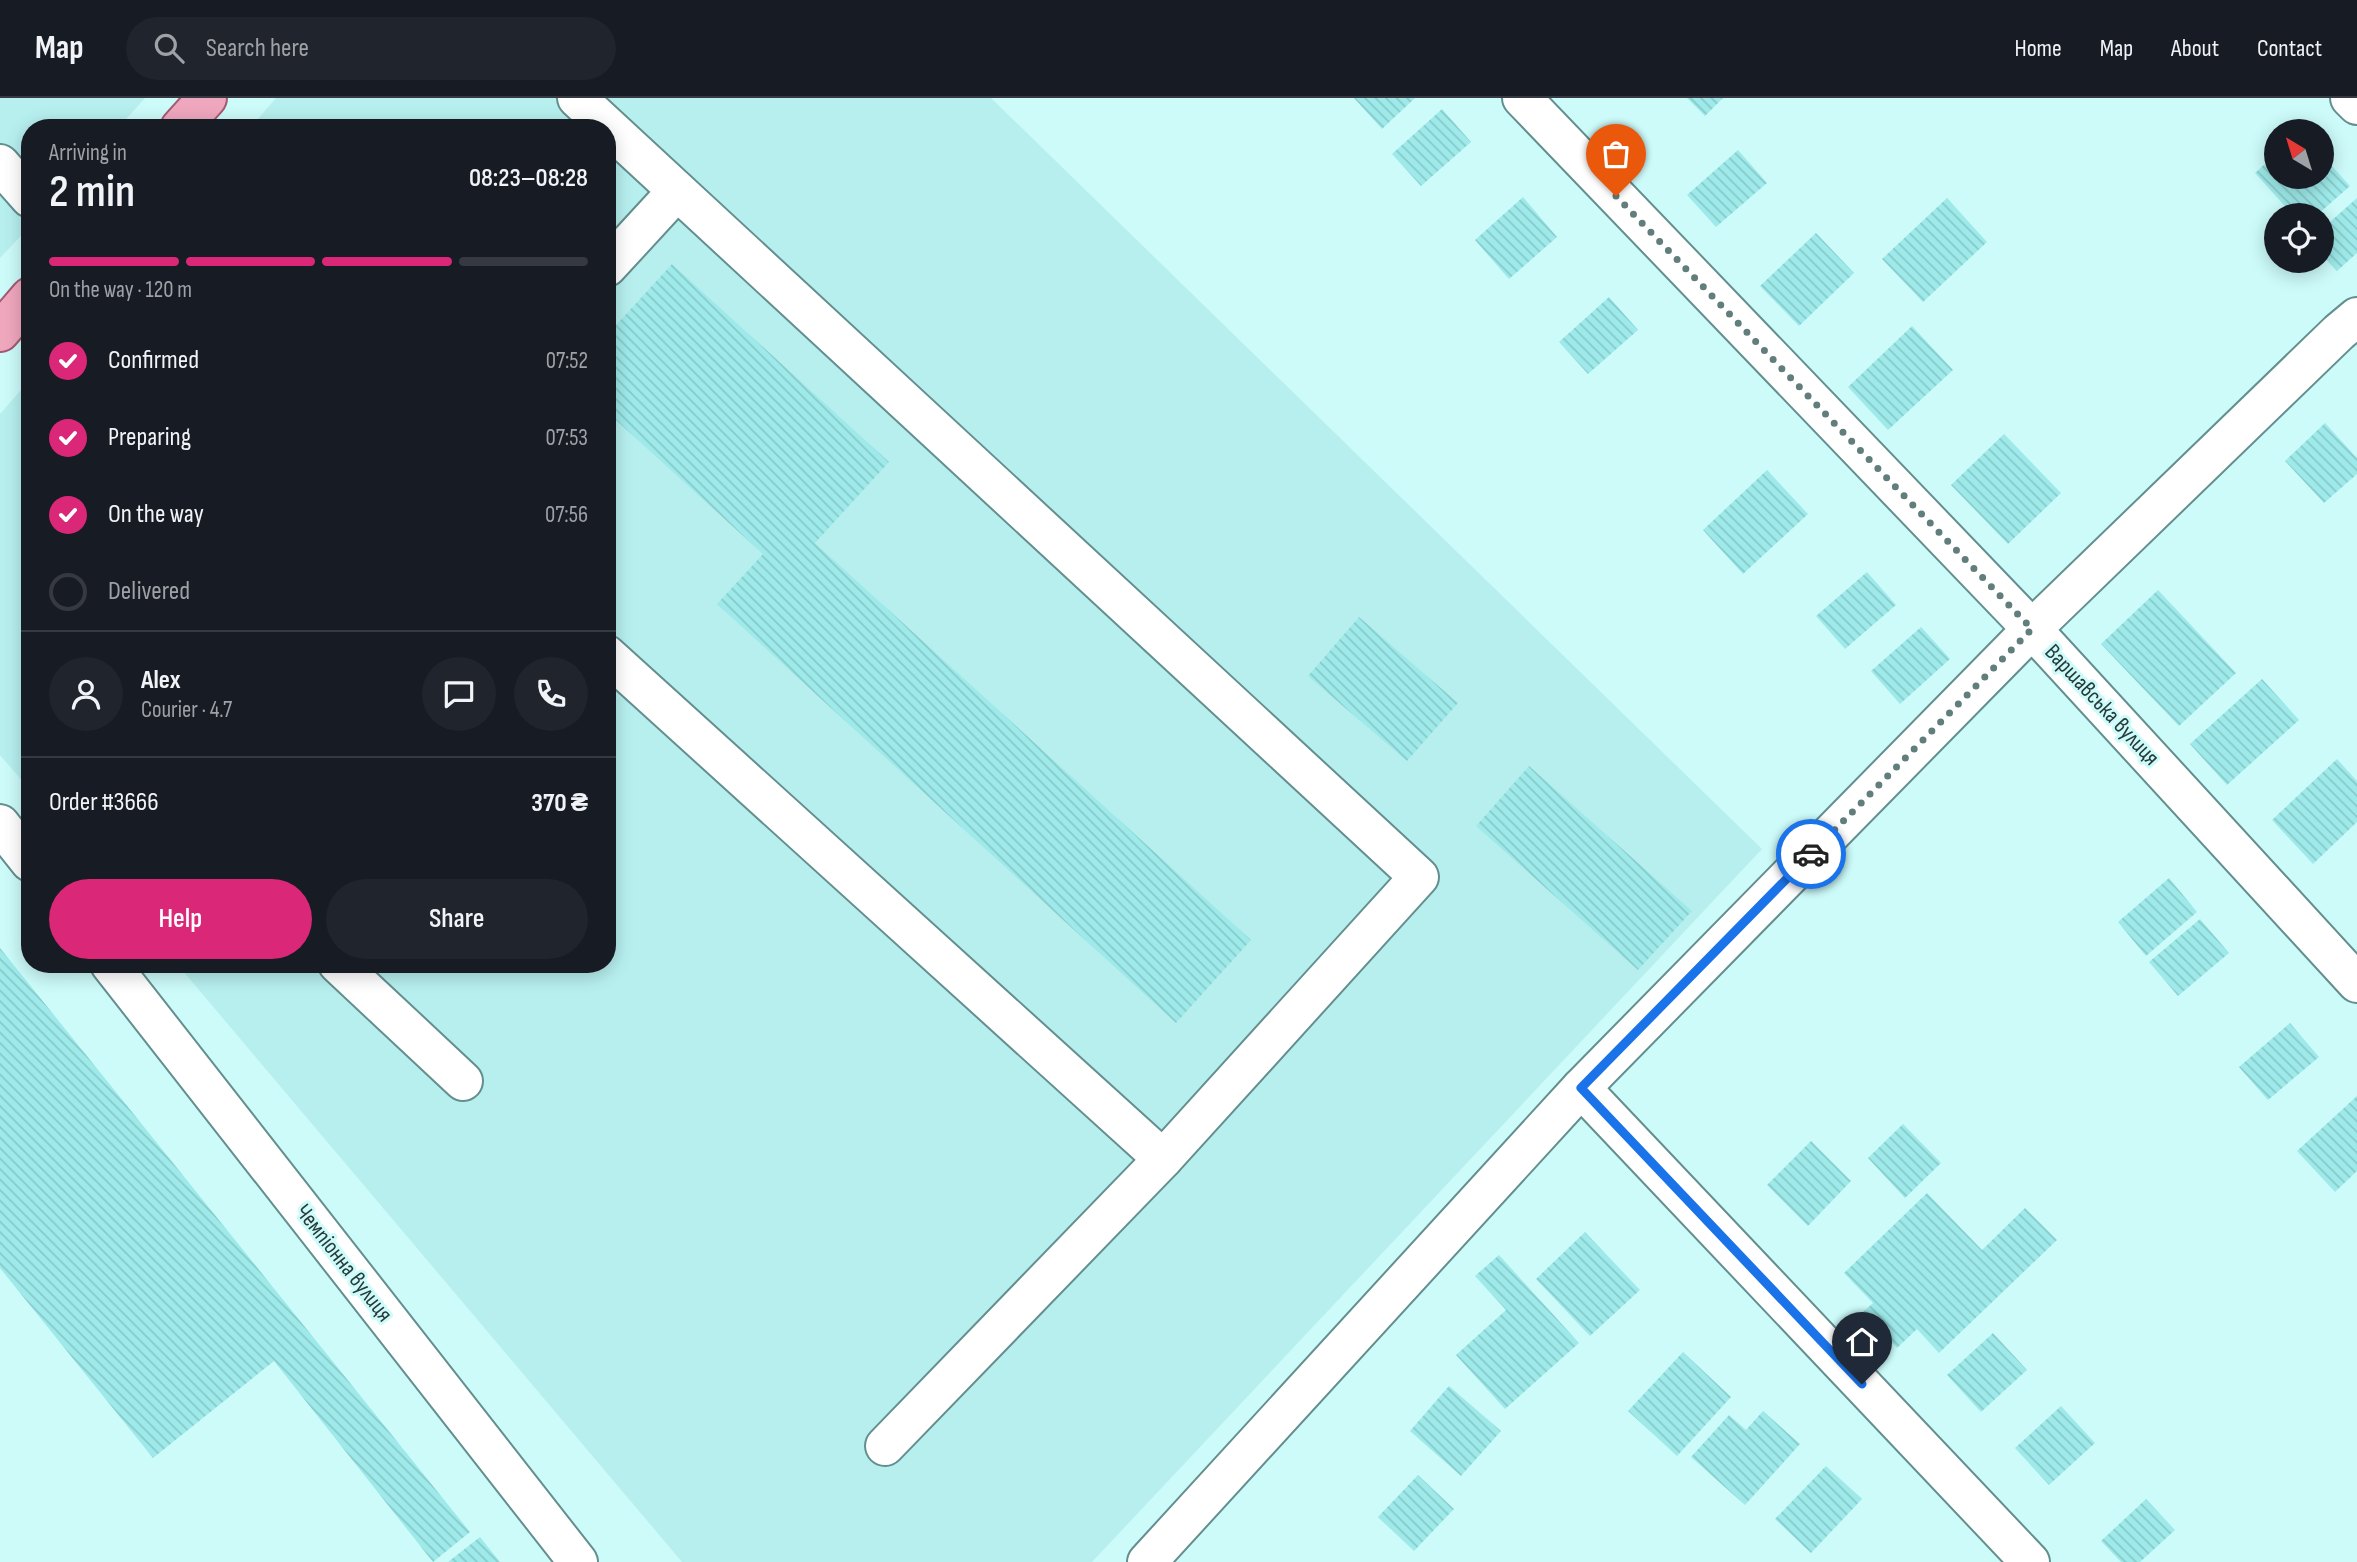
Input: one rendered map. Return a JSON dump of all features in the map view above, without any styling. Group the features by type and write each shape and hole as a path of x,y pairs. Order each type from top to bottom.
{"main road":[{"path":"188,119 207,98"},
{"path":"0,332 21,308"}],"street":[{"path":"577,98 600,119"},
{"name":"Варшавська вулиця","path":"1522,98 2032,629 2357,983"},
{"path":"2350,98 2357,106"},
{"path":"616,134 1419,877 1163,1159 885,1446"},
{"path":"0,164 21,188"},
{"path":"616,257 677,191"},
{"path":"1147,1562 1581,1088 2032,629 2357,317"},
{"path":"616,664 1163,1159"},
{"path":"0,824 21,851"},
{"name":"Чемпіонна вулиця","path":"117,973 578,1562"},
{"path":"348,973 463,1081"},
{"path":"1581,1088 2030,1562"}],"shaded area":[{"path":"0,98 145,98 126,119 21,119 21,236 0,258"},
{"path":"276,98 991,98 1762,849 1092,1562 682,1562 185,973 616,973 616,119 258,119"},
{"path":"21,390 21,780 0,755 0,414"}],"building":[{"path":"1354,98 1415,98 1382,129"},
{"path":"1687,98 1723,98 1705,116"},
{"path":"1442,109 1471,142 1421,186 1392,154"},
{"path":"1738,150 1767,183 1716,227 1687,195"},
{"path":"2264,165 2264,183 2255,173"},
{"path":"2334,168 2350,186 2331,203 2282,203 2269,189 2334,189"},
{"path":"1523,197 1557,237 1509,279 1475,240"},
{"path":"1947,198 1987,242 1923,302 1882,259"},
{"path":"2357,198 2357,253 2337,271 2334,268 2334,218"},
{"path":"1816,233 1854,273 1799,326 1760,286"},
{"path":"672,264 889,462 815,543 1251,940 1176,1023 717,604 763,554 616,420 616,325"},
{"path":"1609,297 1638,330 1588,374 1559,342"},
{"path":"1912,326 1953,370 1888,430 1848,387"},
{"path":"2325,423 2357,458 2357,474 2324,503 2285,461"},
{"path":"2004,434 2061,493 2008,544 1951,485"},
{"path":"1767,470 1808,514 1743,574 1703,530"},
{"path":"1867,572 1896,605 1845,649 1816,616"},
{"path":"2158,590 2236,673 2179,726 2101,644"},
{"path":"1359,617 1458,703 1407,761 1308,676"},
{"path":"1921,627 1950,659 1900,704 1871,671"},
{"path":"2262,679 2299,720 2227,785 2190,744"},
{"path":"2337,759 2357,781 2357,822 2313,864 2272,820"},
{"path":"1529,766 1692,911 1638,970 1476,826"},
{"path":"2169,878 2197,912 2146,956 2118,922"},
{"path":"2200,919 2229,953 2178,996 2149,962"},
{"path":"0,948 470,1532 433,1562 274,1361 153,1458 0,1268"},
{"path":"2290,1023 2319,1057 2268,1100 2239,1067"},
{"path":"2357,1096 2357,1171 2335,1192 2297,1151"},
{"path":"1903,1124 1941,1163 1905,1198 1868,1158"},
{"path":"1811,1141 1851,1181 1808,1226 1767,1185"},
{"path":"1927,1193 1982,1250 2025,1208 2057,1240 1939,1353 1917,1329 1897,1348 1863,1312 1873,1303 1844,1273"},
{"path":"1585,1232 1640,1290 1590,1336 1536,1279"},
{"path":"1499,1255 1579,1343 1505,1409 1456,1355 1506,1310 1475,1276"},
{"path":"1993,1333 2027,1370 1981,1412 1947,1375"},
{"path":"1683,1352 1731,1397 1677,1456 1628,1411"},
{"path":"1449,1386 1501,1431 1461,1476 1410,1431"},
{"path":"2061,1406 2095,1443 2049,1485 2015,1448"},
{"path":"1763,1411 1800,1444 1745,1505 1691,1457 1729,1415 1746,1430"},
{"path":"1826,1466 1862,1499 1811,1553 1775,1519"},
{"path":"1418,1475 1454,1509 1414,1551 1378,1517"},
{"path":"2146,1499 2175,1530 2140,1562 2121,1562 2101,1541"},
{"path":"480,1537 500,1562 448,1562"}],"way so far":[{"path":"1616,196 2032,629 1811,854"}],"route":[{"path":"1811,854 1581,1088 1862,1384"}]}
